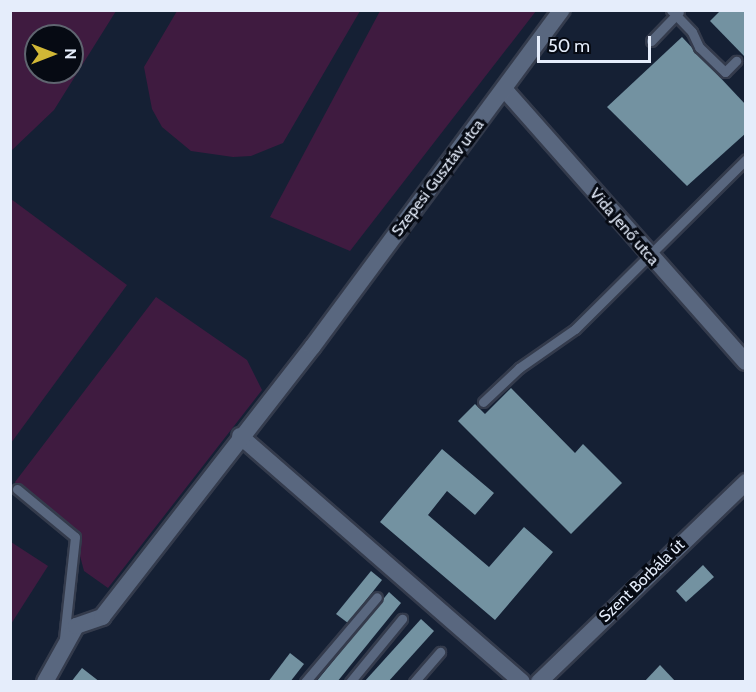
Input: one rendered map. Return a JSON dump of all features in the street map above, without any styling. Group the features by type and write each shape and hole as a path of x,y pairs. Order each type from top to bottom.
{"street":[{"name":"Szepesi Gusztáv utca","path":"45,681 76,626 102,617 240,436 313,346 505,90 562,10"},
{"name":"Vida Jenő utca","path":"505,90 746,362"},
{"path":"240,436 522,681"},
{"name":"Szent Borbála út","path":"539,681 746,482"}],"lane":[{"path":"651,40 676,12 699,47 725,72 736,61"},
{"path":"483,402 519,368 575,329 746,159"},
{"path":"17,489 75,537 63,652"},
{"path":"305,681 377,597"},
{"path":"350,681 402,620"},
{"path":"414,681 440,652"}],"shaded area":[{"path":"11,10 116,11 84,62 84,24 24,24 24,84 70,84 54,110 11,151"},
{"path":"177,11 360,11 283,143 251,156 233,157 191,151 162,127 152,109 144,67"},
{"path":"380,11 536,11 350,251 270,217"},
{"path":"11,199 127,285 11,443"},
{"path":"156,297 247,360 262,390 108,588 84,571 75,537 17,489 15,482"},
{"path":"11,542 48,566 11,624"}],"building":[{"path":"721,10 746,10 746,58 710,21"},
{"path":"682,37 746,105 746,133 687,186 607,107"},
{"path":"511,388 575,453 583,444 622,483 571,534 458,421 475,404 485,414"},
{"path":"442,449 494,493 475,515 447,491 428,515 489,567 524,527 553,552 495,620 380,522"},
{"path":"703,565 714,577 686,602 676,591"},
{"path":"371,571 382,580 348,623 336,614"},
{"path":"389,592 401,603 337,682 316,682"},
{"path":"421,619 434,631 388,682 364,682"},
{"path":"290,653 304,664 290,682 268,682"},
{"path":"660,665 676,682 644,682"},
{"path":"82,668 100,682 71,682"}]}
